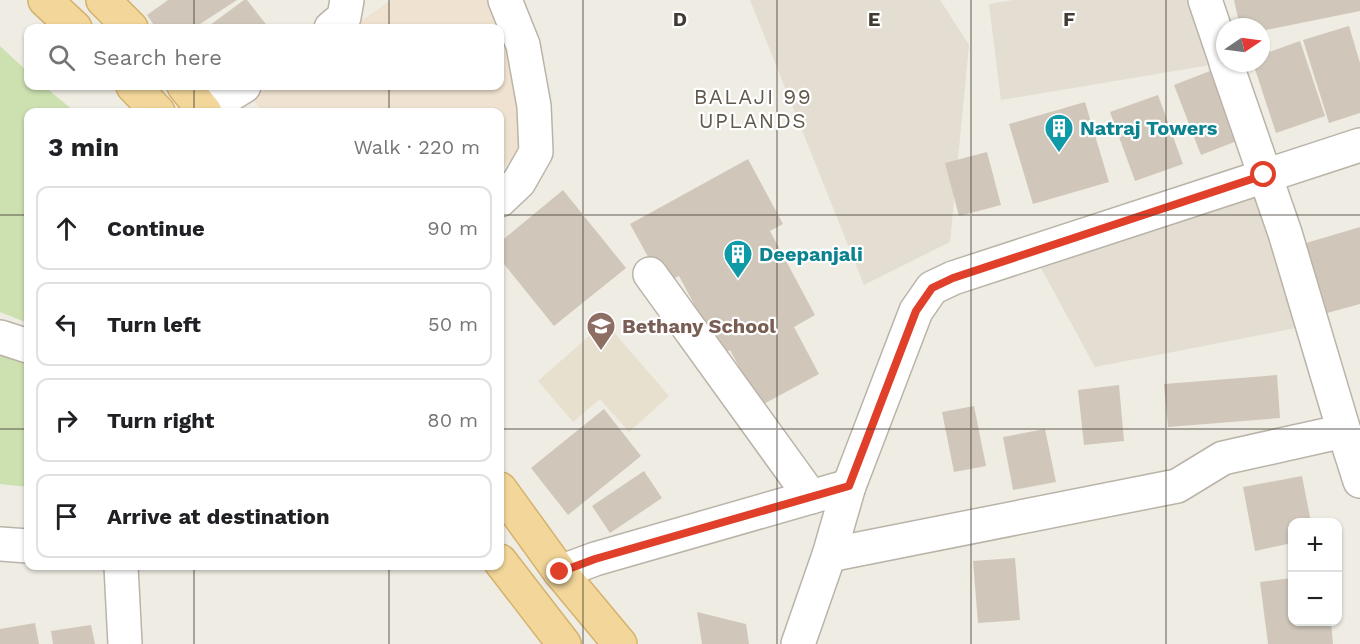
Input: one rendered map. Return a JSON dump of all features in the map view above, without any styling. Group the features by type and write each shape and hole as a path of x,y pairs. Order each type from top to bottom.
{"main road":[{"path":"45,0 71,24"},
{"path":"103,0 127,24"},
{"path":"137,90 154,108"},
{"path":"187,90 202,108"},
{"path":"504,504 620,644"},
{"path":"504,566 562,643"}],"street":[{"path":"336,24 344,17 347,0"},
{"path":"504,196 519,182 536,152 534,106 523,45 505,0"},
{"path":"1205,0 1216,32"},
{"path":"1230,72 1285,233 1360,481"},
{"path":"211,108 238,90"},
{"path":"798,644 829,555 849,486 916,311 932,288 953,278 1264,175 1360,146"},
{"path":"650,274 811,497"},
{"path":"0,337 24,345"},
{"path":"829,555 1178,486 1223,458 1344,431"},
{"path":"560,572 595,559 849,486"},
{"path":"0,544 24,546"},
{"path":"121,570 125,644"}],"shaded area":[{"path":"391,0 490,0 499,24 357,24"},
{"name":"BALAJI 99 UPLANDS","path":"750,0 940,0 969,45 950,242 864,285"},
{"path":"1013,0 1195,0 1216,64 1001,100 989,4"},
{"path":"504,39 521,86 524,149 504,166 504,108 260,108 252,99 265,90 504,90"},
{"path":"1254,194 1301,327 1095,367 1041,268"},
{"name":"Bethany School","path":"605,322 669,396 629,432 600,399 573,422 538,381"}],"green space":[{"path":"0,46 24,68 24,90 49,90 70,108 24,108 24,321 0,312"},
{"path":"0,352 24,361 24,487 0,484"}],"building":[{"path":"168,0 237,0 200,24 153,24 147,15"},
{"path":"247,0 266,24 211,24"},
{"path":"1234,0 1360,0 1360,11 1270,29 1270,18 1238,18"},
{"path":"1349,26 1360,63 1360,113 1329,123 1303,40"},
{"path":"1300,41 1325,116 1276,133 1256,72 1270,72 1270,52"},
{"path":"1215,69 1242,139 1201,155 1174,85"},
{"path":"1158,95 1183,164 1135,181 1110,112"},
{"name":"Natraj Towers","path":"1085,102 1109,182 1033,204 1009,124"},
{"path":"987,152 1001,205 959,216 945,163"},
{"name":"Deepanjali","path":"748,159 783,224 770,231 815,315 794,327 819,374 760,406 730,350 721,355 679,276 663,284 630,224"},
{"path":"563,190 626,268 554,326 504,264 504,239"},
{"path":"1360,227 1360,304 1327,313 1306,243"},
{"path":"1277,375 1280,418 1168,427 1164,384"},
{"path":"1119,385 1124,441 1084,445 1078,390"},
{"path":"974,406 986,466 954,472 942,412"},
{"path":"604,409 641,456 568,515 531,468"},
{"path":"1045,429 1056,482 1013,490 1003,437"},
{"path":"644,471 662,498 610,533 592,506"},
{"path":"1302,476 1310,518 1288,518 1288,544 1255,551 1243,487"},
{"path":"1015,558 1020,620 978,623 973,561"},
{"path":"1288,578 1288,626 1331,626 1333,644 1268,644 1260,582"},
{"path":"697,612 746,624 749,644 702,644"},
{"path":"35,623 39,644 0,644 0,629"},
{"path":"91,625 95,644 53,644 51,631"}],"place":[{"name":"Natraj Towers","path":"1059,154"},
{"name":"Deepanjali","path":"738,280"},
{"name":"Bethany School","path":"601,352"}],"district":[{"name":"BALAJI 99 UPLANDS","path":"753,109"}],"route":[{"path":"560,572 595,559 849,486 916,311 932,288 953,278 1264,175"}]}
